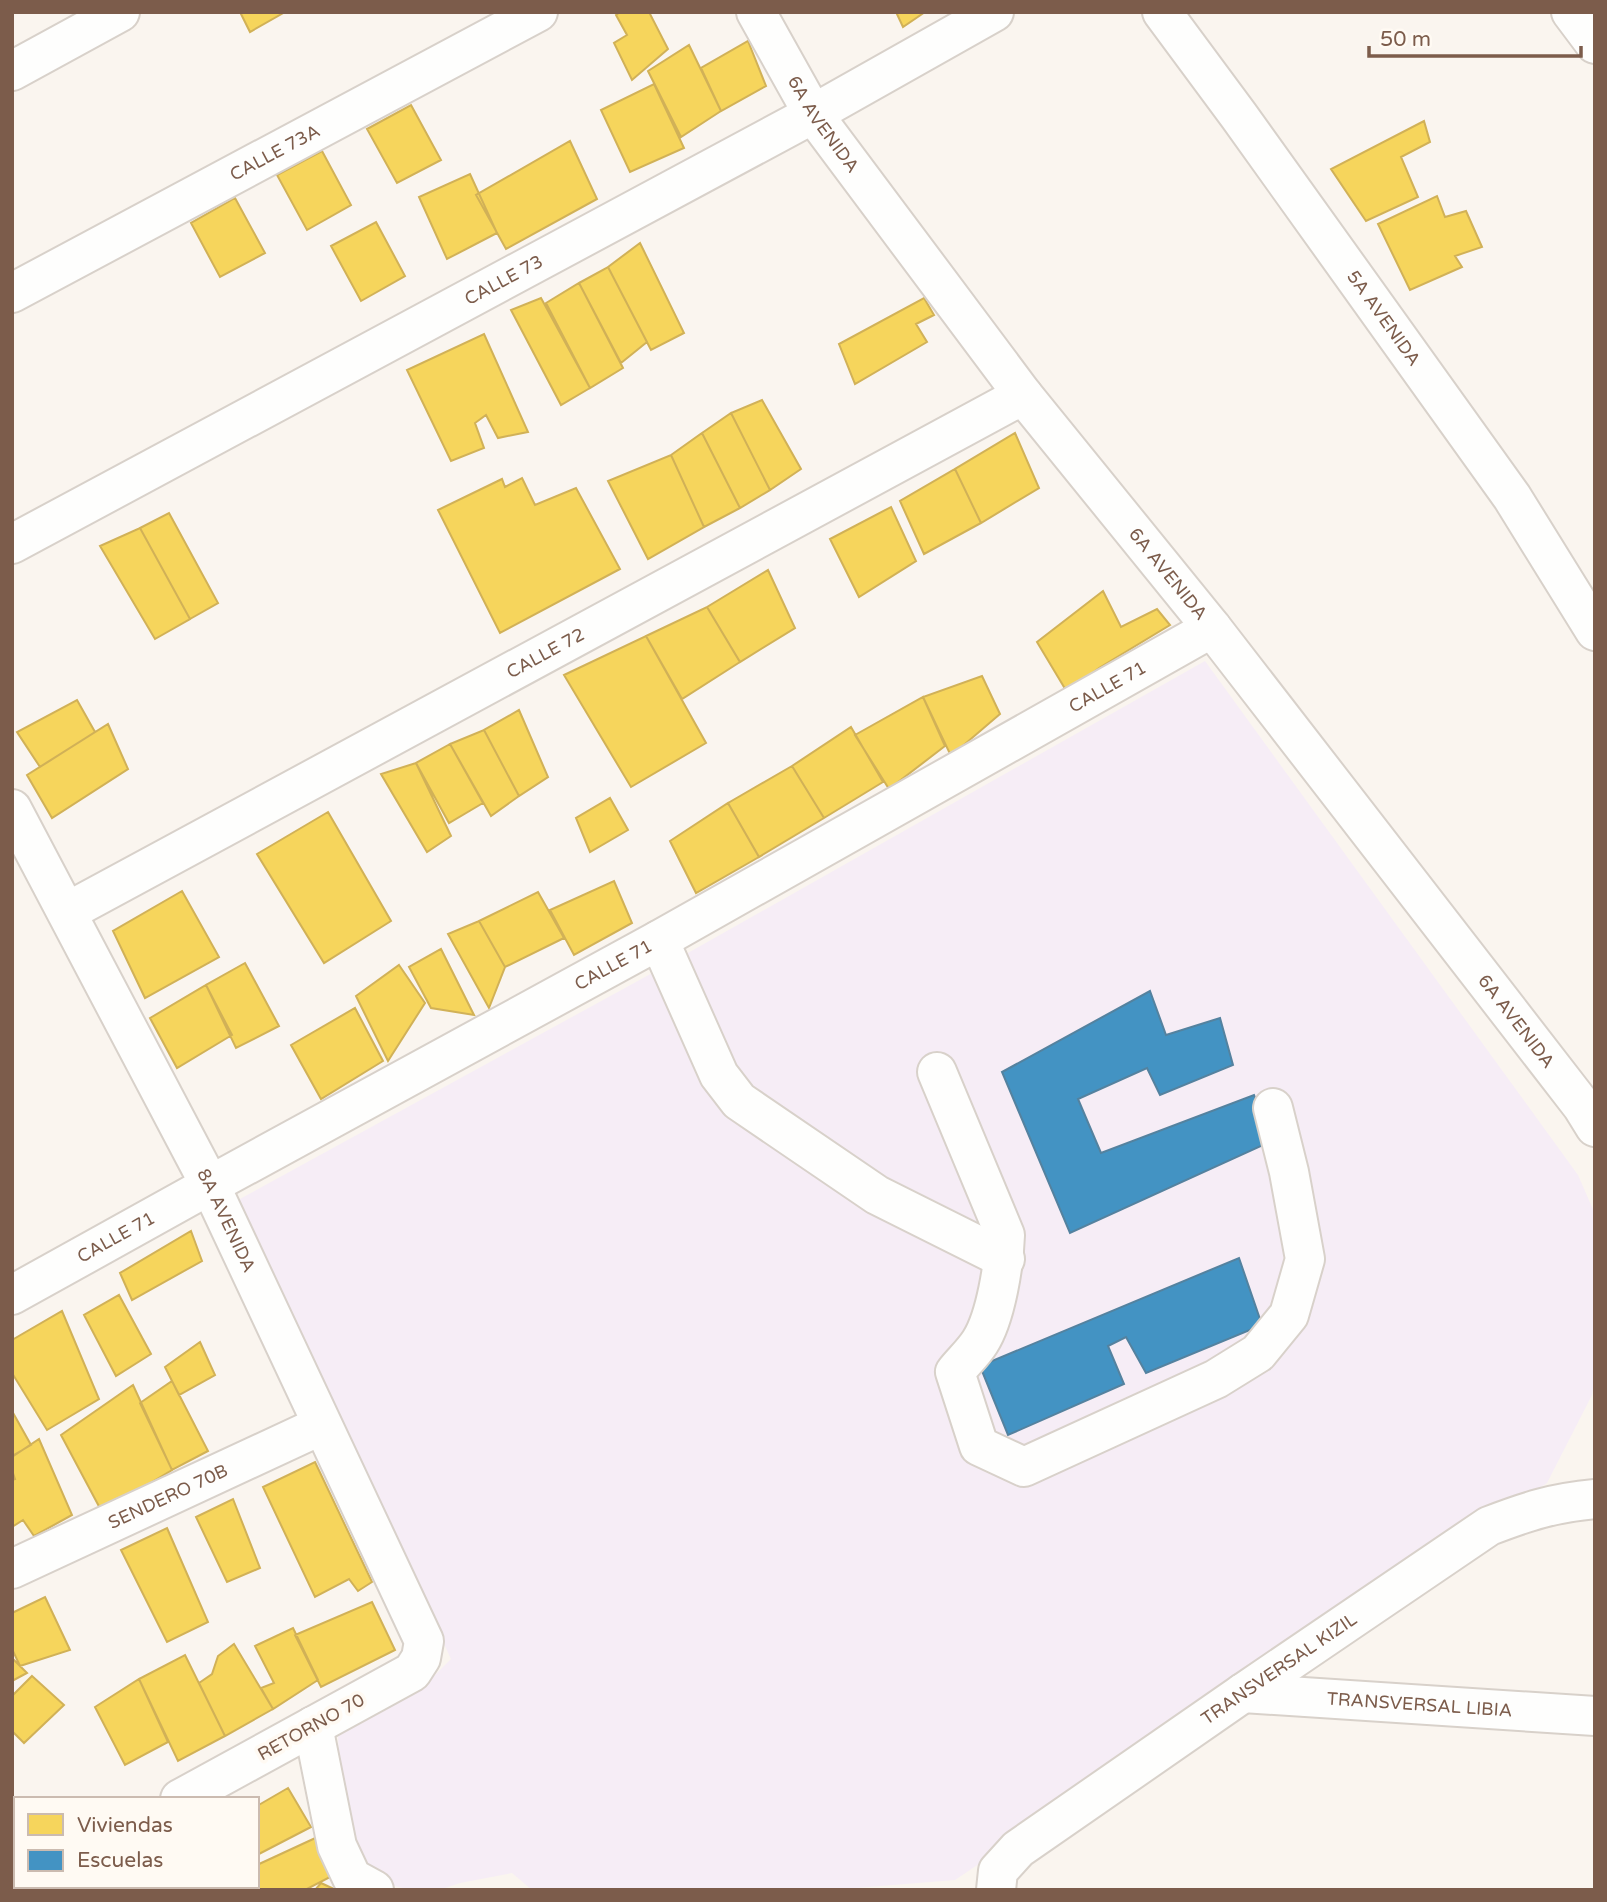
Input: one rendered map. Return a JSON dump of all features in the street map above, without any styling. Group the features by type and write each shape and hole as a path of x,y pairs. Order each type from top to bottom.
{"street":[{"path":"12,71 120,12"},
{"name":"CALLE 73A","path":"12,293 538,12"},
{"name":"6A AVENIDA","path":"756,12 813,114 1023,396 1212,628 1582,1106 1595,1127"},
{"name":"CALLE 73","path":"12,544 813,114 995,12"},
{"name":"5A AVENIDA","path":"1161,12 1512,496 1595,631"},
{"path":"1571,12 1595,44"},
{"name":"CALLE 72","path":"67,912 1023,396"},
{"name":"CALLE 71","path":"12,1295 659,940 1212,628"},
{"name":"8A AVENIDA","path":"12,808 210,1185 424,1641"},
{"path":"659,940 719,1075 738,1101 877,1195 1005,1259"},
{"path":"937,1072 1005,1235 1005,1259 994,1306 981,1340 955,1372 979,1446 1024,1467 1216,1379 1258,1353 1289,1315 1305,1259 1289,1172 1273,1108"},
{"name":"SENDERO 70B","path":"12,1569 322,1425"},
{"name":"TRANSVERSAL KIZIL","path":"996,1890 998,1871 1018,1849 1489,1526 1562,1502 1595,1499"},
{"name":"RETORNO 70","path":"184,1797 412,1672 421,1658 424,1641"},
{"name":"TRANSVERSAL LIBIA","path":"1243,1693 1595,1716"},
{"path":"313,1726 337,1846 352,1878 374,1890"}],"shaded area":[{"path":"1205,661 1578,1175 1595,1214 1595,1376 1592,1395 1547,1483 955,1880 831,1890 532,1890 512,1873 439,1890 411,1890 378,1882 353,1852 341,1801 338,1735 418,1692 451,1659 238,1200 656,971"}],"building: Viviendas":[{"path":"240,12 285,12 250,32"},
{"path":"620,12 649,12 668,49 632,80 614,43 627,35 616,15"},
{"path":"896,12 925,12 903,27"},
{"path":"748,41 766,86 721,111 701,68"},
{"path":"689,45 721,111 681,137 648,71"},
{"path":"654,84 684,148 630,172 601,110"},
{"path":"411,105 441,160 397,183 367,129"},
{"path":"1424,121 1430,142 1401,157 1418,197 1366,221 1331,169"},
{"path":"570,141 597,199 506,249 476,195"},
{"path":"322,151 351,205 307,230 277,175"},
{"path":"470,174 497,233 447,259 419,197"},
{"path":"1437,196 1445,217 1466,211 1482,247 1455,256 1462,267 1410,290 1378,224"},
{"path":"235,198 265,253 220,277 191,223"},
{"path":"376,222 405,276 361,301 331,246"},
{"path":"640,243 684,333 651,350 608,267"},
{"path":"608,267 647,342 621,363 579,283"},
{"path":"579,283 623,368 590,388 546,303"},
{"path":"541,298 590,388 561,405 511,310"},
{"path":"924,298 934,315 916,324 927,342 855,384 839,344"},
{"path":"484,334 528,432 498,438 486,415 475,423 484,448 451,461 407,370"},
{"path":"762,400 801,469 770,490 731,413"},
{"path":"731,413 770,490 740,508 702,433"},
{"path":"702,433 740,508 704,527 671,455"},
{"path":"1015,433 1039,488 981,523 955,469"},
{"path":"671,455 704,527 648,559 608,481"},
{"path":"955,469 981,523 924,554 900,501"},
{"path":"522,478 535,505 576,488 620,569 500,633 438,510 502,479 505,487"},
{"path":"891,507 916,561 859,597 830,539"},
{"path":"169,513 218,603 190,619 140,528"},
{"path":"140,528 190,619 155,639 100,546"},
{"path":"768,570 795,628 740,662 707,607"},
{"path":"1103,591 1121,627 1157,609 1170,625 1099,668 1067,692 1037,642"},
{"path":"707,607 740,662 682,699 646,636"},
{"path":"646,636 706,743 631,787 564,675"},
{"path":"982,676 1000,714 951,756 923,697"},
{"path":"923,697 945,746 889,789 855,735"},
{"path":"77,700 95,732 40,767 17,732"},
{"path":"519,710 548,777 519,796 484,730"},
{"path":"108,724 128,769 52,818 27,775"},
{"path":"851,727 883,782 824,818 792,766"},
{"path":"484,730 519,796 491,816 450,744"},
{"path":"450,744 483,803 449,823 416,763"},
{"path":"416,763 451,836 427,852 381,774"},
{"path":"792,766 824,818 759,857 728,803"},
{"path":"610,798 628,830 590,852 576,818"},
{"path":"728,803 759,857 696,893 670,841"},
{"path":"328,812 391,921 324,963 257,854"},
{"path":"614,881 632,923 574,955 550,910"},
{"path":"182,891 219,957 145,998 113,931"},
{"path":"538,892 564,938 505,967 479,921"},
{"path":"479,921 505,967 489,1008 448,934"},
{"path":"441,949 474,1015 431,1008 409,967"},
{"path":"245,963 279,1026 236,1048 206,985"},
{"path":"399,965 425,1003 388,1061 356,996"},
{"path":"206,985 232,1035 177,1068 150,1018"},
{"path":"355,1008 383,1061 321,1099 291,1045"},
{"path":"191,1231 202,1261 132,1300 120,1273"},
{"path":"119,1295 151,1354 116,1376 84,1315"},
{"path":"62,1311 99,1399 47,1430 12,1373 12,1340"},
{"path":"200,1342 215,1375 179,1395 165,1367"},
{"path":"172,1381 208,1451 172,1470 140,1403"},
{"path":"133,1385 172,1470 102,1512 61,1435"},
{"path":"12,1411 31,1445 12,1456"},
{"path":"39,1439 72,1515 34,1536 23,1520 12,1527 12,1480 15,1479 12,1457"},
{"path":"315,1462 372,1582 358,1591 349,1579 315,1597 263,1487"},
{"path":"233,1499 260,1568 227,1582 196,1517"},
{"path":"167,1528 208,1622 167,1642 121,1550"},
{"path":"45,1597 70,1650 20,1666 12,1649 12,1613"},
{"path":"372,1602 395,1650 321,1687 295,1635"},
{"path":"293,1628 318,1680 273,1709 261,1688 274,1683 255,1646"},
{"path":"234,1644 273,1709 225,1736 199,1683 212,1674 218,1656"},
{"path":"185,1655 225,1736 178,1761 139,1679"},
{"path":"12,1658 27,1673 12,1681"},
{"path":"32,1676 64,1705 24,1743 12,1731 12,1696"},
{"path":"139,1679 168,1742 125,1765 95,1707"},
{"path":"288,1788 311,1827 259,1854 259,1805"},
{"path":"324,1834 334,1875 305,1890 259,1890 259,1864"},
{"path":"321,1883 336,1890 315,1890"}],"building: Escuelas":[{"path":"1150,991 1166,1035 1220,1018 1233,1065 1160,1095 1147,1068 1078,1099 1101,1153 1254,1095 1272,1141 1070,1233 1002,1072"},
{"path":"1239,1258 1262,1325 1146,1373 1126,1337 1108,1346 1124,1384 1008,1435 980,1366"}]}
